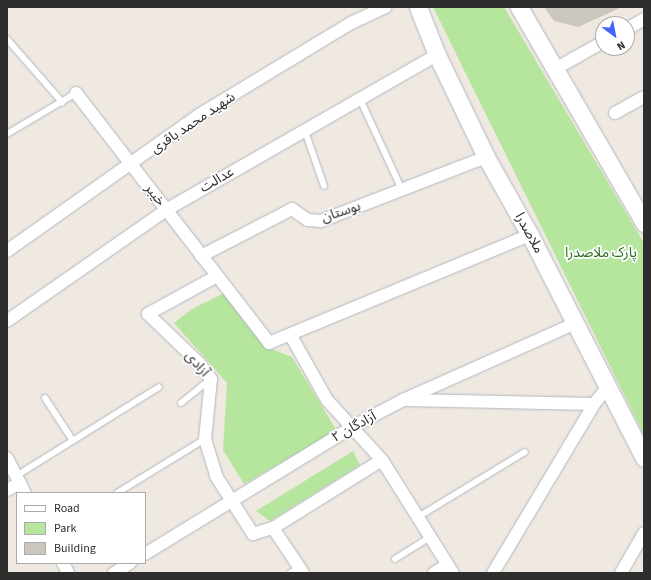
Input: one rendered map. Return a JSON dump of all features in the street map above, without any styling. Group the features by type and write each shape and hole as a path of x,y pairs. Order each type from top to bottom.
{"street":[{"name":"شهید محمد باقری","path":"7,251 131,165 198,115 351,23 386,7"},
{"name":"ملاصدرا","path":"418,7 437,55 486,157 530,235 644,458"},
{"path":"519,7 644,223"},
{"path":"635,24 644,19"},
{"path":"555,69 595,46"},
{"name":"عدالت","path":"7,321 166,210 437,55"},
{"name":"خیبر","path":"76,93 269,343 290,336"},
{"path":"615,113 644,97"},
{"name":"بوستان","path":"201,256 292,209 308,220 321,221 403,191 486,157"},
{"path":"434,573 450,569 429,538 418,517 382,460 327,400 290,336 530,235"},
{"name":"آزادی","path":"217,276 148,314 199,363 211,379 205,439 216,476 253,534 273,528"},
{"name":"آزادگان ۲","path":"146,553 352,427 403,400 576,323"},
{"path":"493,573 594,404 607,388"},
{"path":"403,400 594,404"},
{"path":"7,458 20,484 7,490"},
{"path":"297,571 273,528 382,460"},
{"path":"621,573 644,533"},
{"path":"64,564 68,573"},
{"path":"114,573 128,564"}],"lane":[{"path":"7,39 62,102"},
{"name":"خیبر","path":"7,134 76,93"},
{"path":"360,99 403,191"},
{"path":"304,131 324,186"},
{"path":"181,403 211,379"},
{"path":"20,484 72,441 159,387"},
{"path":"45,398 72,441"},
{"path":"119,492 205,439"},
{"path":"418,517 525,452"},
{"path":"395,559 429,538"}],"green space":[{"name":"پارک ملاصدرا","path":"433,7 504,7 644,243 644,435"},
{"path":"224,293 264,346 292,357 337,431 244,484 223,450 227,383 174,323 192,309"},
{"path":"353,451 360,465 270,521 256,511"}],"building":[{"path":"544,7 622,7 602,16 595,16 595,19 578,27 554,21"}]}
